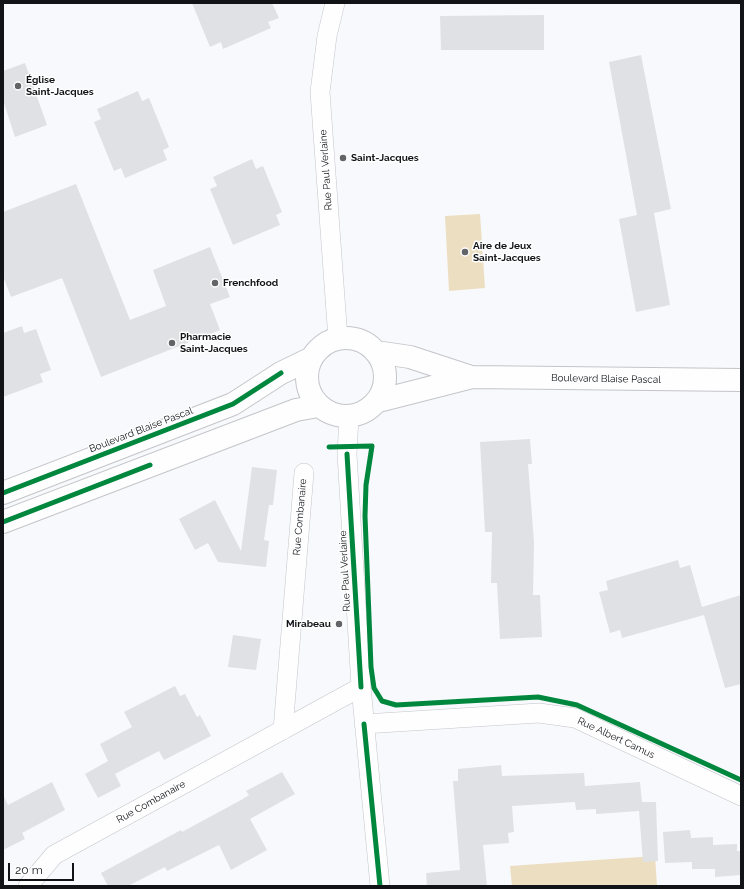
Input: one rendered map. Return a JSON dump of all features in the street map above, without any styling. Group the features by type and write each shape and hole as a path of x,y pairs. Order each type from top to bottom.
{"street":[{"name":"Rue Paul Verlaine","path":"335,3 327,36 320,92 338,339"},
{"name":"Boulevard Blaise Pascal","path":"318,406 307,386 306,375 312,358 322,346 338,339 354,339 364,343 376,352 410,357 472,377"},
{"path":"376,352 384,369 385,380 383,391 378,401"},
{"name":"Boulevard Blaise Pascal","path":"3,493 233,404 281,373 312,358"},
{"name":"Boulevard Blaise Pascal","path":"349,417 370,409 378,401 472,377 741,380"},
{"path":"3,522 296,410 318,406 327,412 338,416 349,417"},
{"name":"Rue Paul Verlaine","path":"349,417 347,454 361,687 380,886"},
{"name":"Rue Combanaire","path":"282,730 304,473"},
{"name":"Rue Combanaire","path":"28,886 54,855 361,687"},
{"name":"Rue Albert Camus","path":"364,724 539,713 575,718 741,796"}],"shaded area":[{"name":"Aire de Jeux Saint-Jacques","path":"480,214 485,288 449,291 445,216"},
{"path":"655,856 657,886 512,886 510,866"}],"building":[{"path":"192,3 272,3 279,18 268,22 271,28 223,49 221,42 210,47"},
{"path":"544,15 544,50 441,50 440,16"},
{"path":"641,55 671,209 654,213 670,305 636,312 619,219 637,215 609,62"},
{"name":"Église Saint-Jacques","path":"25,63 47,125 15,137 3,100 3,71"},
{"path":"138,91 142,101 149,98 169,147 163,150 167,160 125,178 121,168 114,171 94,122 101,119 97,109"},
{"path":"252,159 256,169 263,166 282,212 276,215 280,225 233,245 210,189 217,186 213,177"},
{"path":"76,184 130,320 166,306 153,270 210,247 230,297 210,304 220,330 101,377 62,278 11,297 3,276 3,212"},
{"path":"22,326 24,333 36,329 51,370 40,374 43,382 3,397 3,333"},
{"path":"530,439 532,464 528,464 534,542 533,595 540,595 542,637 500,639 497,583 491,583 492,532 485,532 480,442"},
{"path":"252,467 277,470 273,505 269,505 264,540 269,541 266,567 218,562 208,543 195,550 179,519 215,500 241,551"},
{"path":"678,560 680,568 690,565 702,607 741,595 741,684 725,688 704,615 622,638 620,630 610,633 599,592 608,590 606,581"},
{"path":"233,635 261,639 256,670 228,667"},
{"path":"175,686 180,696 185,694 197,717 200,715 211,736 164,760 159,751 115,774 121,786 98,798 85,774 108,761 100,744 132,727 124,712"},
{"path":"501,765 502,776 584,773 585,786 640,782 642,802 656,802 658,861 643,862 639,811 596,814 596,809 576,810 575,802 512,806 514,832 508,833 509,843 483,845 487,886 427,886 426,873 460,870 453,781 458,781 458,769"},
{"path":"282,772 295,794 250,819 267,850 231,870 219,845 167,871 165,867 128,886 108,886 101,873 241,800 249,795 246,791"},
{"path":"52,782 65,810 22,833 25,839 3,850 3,795 8,805"},
{"path":"690,830 691,838 713,837 713,845 737,844 737,851 741,851 741,875 715,877 715,869 692,869 692,862 665,863 663,832"}],"cycle path":[{"path":"3,493 233,404 281,373"},
{"path":"329,447 372,446 366,485 365,516 371,667 374,688 382,701 396,705 538,697 577,705 741,780"},
{"path":"347,454 361,687"},
{"path":"3,522 150,465"},
{"path":"364,724 380,886"}],"place":[{"name":"Église Saint-Jacques","path":"18,86"},
{"name":"Saint-Jacques","path":"343,158"},
{"name":"Aire de Jeux Saint-Jacques","path":"465,252"},
{"name":"Frenchfood","path":"215,283"},
{"name":"Pharmacie Saint-Jacques","path":"172,343"},
{"name":"Mirabeau","path":"339,624"}]}
